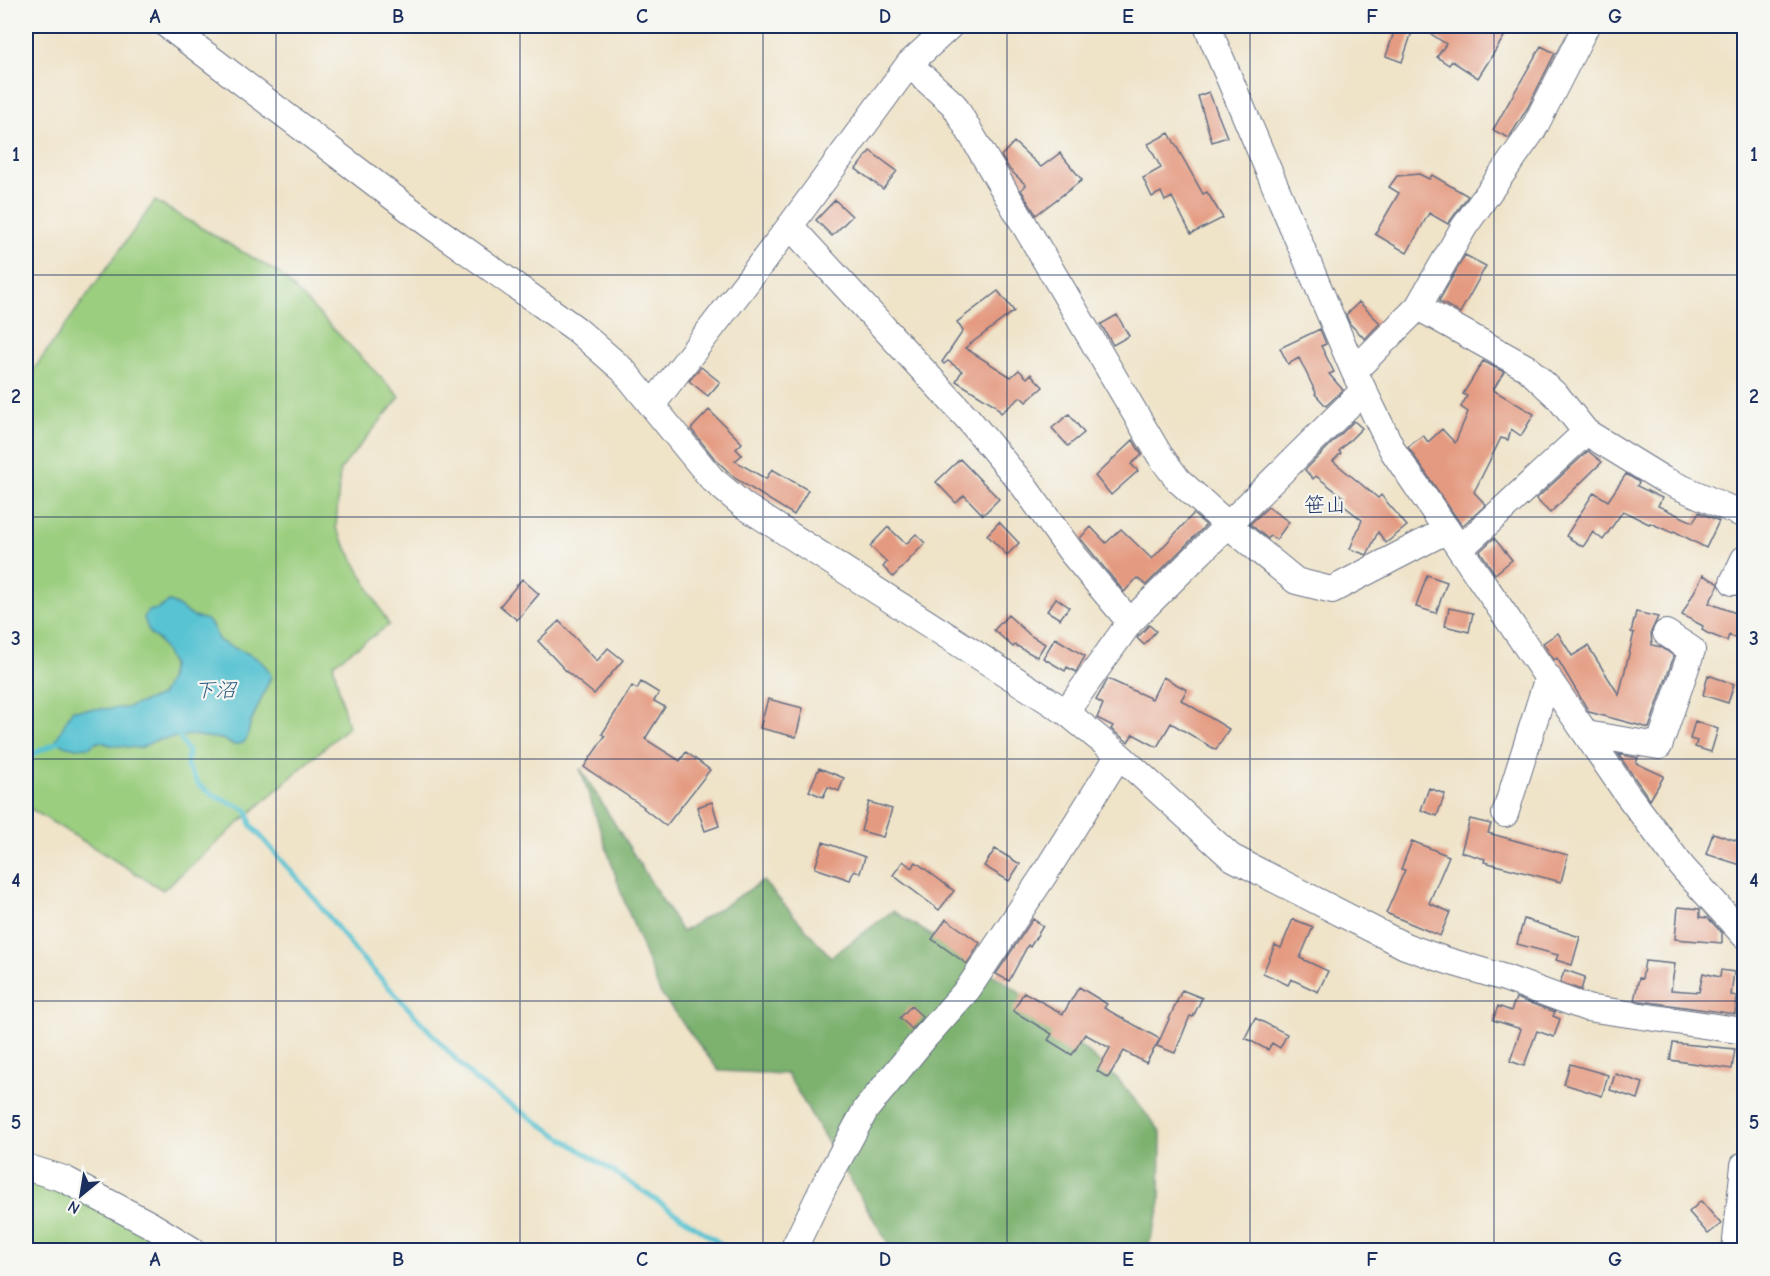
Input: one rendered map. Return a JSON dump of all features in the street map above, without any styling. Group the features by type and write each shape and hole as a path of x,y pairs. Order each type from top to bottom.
{"street":[{"path":"168,26 426,222 576,329 623,370 712,479 743,505 1066,712 1119,755 1231,857 1406,946 1505,978 1587,1008 1744,1031"},
{"path":"652,405 790,226 909,64 950,26"},
{"path":"1207,26 1359,381 1394,451 1627,794 1683,868 1744,935"},
{"path":"1066,712 1130,622 1228,525 1359,381 1418,307 1464,227 1533,130 1587,26"},
{"path":"909,64 954,105 1159,454 1178,480 1296,581 1332,590 1453,539 1586,432"},
{"path":"790,226 969,420 1023,485 1072,553 1130,622"},
{"path":"1418,307 1527,368 1558,397 1586,432 1664,480 1744,515"},
{"path":"1733,582 1744,559"},
{"path":"1586,734 1659,746 1692,650 1666,633"},
{"path":"1505,814 1548,677"},
{"path":"793,1251 824,1186 866,1108 968,989 1042,878 1119,755"},
{"path":"1735,1251 1744,1165"},
{"path":"26,1167 64,1179 151,1225 192,1251"}],"green space":[{"path":"155,201 279,273 400,397 340,470 336,528 389,625 333,664 348,727 163,890 26,806 26,380","holes":["169,602 211,624 218,640 255,657 271,677 250,724 247,738 234,745 222,739 191,735 156,740 140,748 101,742 76,748 72,746 112,709 126,708 161,696 169,678 170,662 164,647 150,634 149,611 158,609"]},
{"path":"580,768 682,932 763,881 831,957 893,911 1014,988 1117,1078 1161,1132 1160,1208 1147,1250 892,1250 787,1074 719,1071 660,993 623,898"},
{"path":"26,1173 186,1250 26,1250"}],"water":[{"name":"下沼","path":"169,602 207,621 214,628 218,640 262,662 267,668 271,676 243,743 234,745 222,739 191,735 156,740 140,748 96,742 90,747 76,748 63,745 56,740 72,710 126,708 161,696 170,678 172,664 159,640 150,634 144,618 148,611 158,609"}],"building":[{"path":"1396,26 1414,26 1402,62 1386,56"},
{"path":"1419,26 1497,26 1507,32 1478,78 1452,61 1449,65 1437,57 1446,44"},
{"path":"1541,46 1555,53 1528,107 1509,138 1493,130"},
{"path":"1209,92 1227,137 1212,142 1198,96"},
{"path":"1169,133 1203,194 1207,192 1223,218 1191,234 1172,197 1165,201 1161,192 1152,197 1143,178 1161,168 1148,144"},
{"path":"1014,142 1041,167 1060,153 1082,180 1036,215 1021,190 1026,185 1010,170 1001,156"},
{"path":"870,151 897,171 883,189 856,169"},
{"path":"1419,174 1429,179 1432,175 1468,196 1448,224 1429,213 1407,253 1375,234 1399,193 1389,187 1397,176"},
{"path":"835,200 852,216 832,236 816,220"},
{"path":"1465,255 1486,266 1460,313 1439,301"},
{"path":"998,291 1014,311 965,348 1011,377 1019,370 1027,378 1031,374 1043,387 1026,402 1021,397 1001,413 995,405 956,381 962,371 948,361 944,364 942,362 963,331 957,322"},
{"path":"1359,302 1380,323 1365,339 1350,324 1346,315"},
{"path":"1117,315 1129,336 1113,345 1101,324"},
{"path":"1320,329 1326,344 1321,346 1334,372 1329,374 1343,390 1326,406 1315,394 1299,358 1288,364 1280,348"},
{"path":"1483,361 1504,372 1493,390 1534,414 1521,436 1511,429 1508,440 1501,438 1474,492 1486,505 1462,526 1408,447 1423,435 1428,442 1442,429 1455,443 1468,412 1461,407 1467,396 1463,394"},
{"path":"701,367 720,382 708,396 689,381"},
{"path":"709,410 742,443 736,449 742,455 735,461 766,479 772,469 808,490 794,515 736,479 715,459 691,429"},
{"path":"1069,414 1084,433 1068,446 1052,428"},
{"path":"1354,421 1362,428 1339,451 1341,453 1333,461 1378,498 1381,495 1407,526 1386,543 1378,532 1367,555 1350,549 1362,520 1339,502 1343,497 1316,476 1313,479 1305,470"},
{"path":"1133,440 1142,455 1131,464 1138,471 1111,495 1095,476"},
{"path":"1588,451 1602,462 1550,513 1536,499"},
{"path":"960,459 999,499 983,515 964,495 956,503 936,482"},
{"path":"1626,474 1639,482 1637,486 1662,498 1658,506 1693,522 1699,512 1719,521 1706,548 1674,531 1673,533 1649,524 1623,511 1603,540 1593,532 1583,547 1566,536 1594,492 1608,501"},
{"path":"1268,507 1289,522 1276,540 1270,536 1268,539 1250,524"},
{"path":"1193,514 1206,525 1146,585 1137,578 1124,592 1080,538 1091,527 1106,543 1121,529 1152,559"},
{"path":"999,522 1019,543 1007,555 987,535"},
{"path":"888,527 906,544 916,534 925,543 893,577 883,567 887,562 870,546"},
{"path":"1494,538 1512,560 1495,574 1480,551"},
{"path":"1427,575 1447,582 1436,613 1416,607"},
{"path":"1703,575 1719,585 1709,603 1744,616 1744,634 1739,632 1737,639 1729,635 1727,641 1707,633 1702,630 1703,626 1682,615"},
{"path":"522,579 539,594 517,620 500,606"},
{"path":"1056,598 1069,607 1060,619 1047,611"},
{"path":"1449,608 1473,613 1469,632 1445,626"},
{"path":"1636,612 1658,617 1651,632 1652,645 1661,647 1674,656 1649,728 1589,712 1557,658 1554,660 1543,643 1558,633 1572,656 1588,646 1619,695 1634,633 1631,632"},
{"path":"1008,615 1031,636 1045,644 1037,657 1015,645 1013,647 994,630"},
{"path":"559,621 597,661 608,648 623,660 594,694 567,672 538,641"},
{"path":"1149,625 1156,631 1144,645 1137,638"},
{"path":"1055,638 1085,656 1076,672 1067,667 1065,671 1043,658"},
{"path":"1708,675 1734,684 1728,703 1703,695"},
{"path":"1163,677 1187,690 1181,700 1229,729 1216,750 1171,723 1157,747 1133,734 1128,742 1111,729 1113,726 1097,718 1103,704 1096,700 1108,679 1152,699"},
{"path":"641,682 659,693 654,701 665,707 645,739 680,761 686,752 710,770 666,826 644,807 584,767 605,736 602,734 632,686 637,689"},
{"path":"768,699 803,708 796,737 760,728"},
{"path":"1695,721 1718,729 1711,752 1695,747 1697,741 1690,739"},
{"path":"1618,754 1638,758 1636,763 1664,776 1650,800"},
{"path":"819,768 844,778 839,791 828,787 823,797 809,791"},
{"path":"1429,788 1445,794 1437,816 1421,810"},
{"path":"712,802 719,826 705,831 697,807"},
{"path":"869,802 892,809 883,837 861,831"},
{"path":"1470,819 1491,824 1488,833 1568,855 1561,882 1484,862 1485,859 1461,852"},
{"path":"1713,833 1744,843 1744,866 1706,854"},
{"path":"1412,841 1449,856 1429,903 1450,912 1440,936 1386,913 1405,870 1401,869"},
{"path":"823,842 865,857 860,873 854,870 850,880 815,868"},
{"path":"995,849 1020,864 1009,881 984,866"},
{"path":"903,861 912,868 916,862 954,891 939,910 893,875"},
{"path":"1678,907 1700,909 1700,917 1708,918 1722,933 1722,943 1675,939"},
{"path":"946,919 980,943 967,964 932,939"},
{"path":"1033,919 1043,926 1030,947 1028,945 1009,981 996,974"},
{"path":"1293,919 1313,927 1300,958 1328,971 1318,992 1291,979 1288,985 1263,973 1275,945 1281,948"},
{"path":"1524,919 1580,937 1572,965 1556,960 1558,955 1517,944"},
{"path":"1645,961 1675,964 1671,990 1699,992 1703,973 1720,977 1721,970 1734,972 1731,995 1737,996 1735,1014 1634,1000 1639,978 1642,979"},
{"path":"1565,970 1585,977 1581,990 1560,982"},
{"path":"1079,987 1107,1004 1104,1008 1160,1039 1146,1063 1124,1051 1108,1078 1097,1071 1110,1048 1085,1034 1072,1055 1048,1040 1052,1034 1013,1011 1024,992 1063,1014"},
{"path":"1182,990 1202,998 1193,1017 1190,1016 1175,1053 1157,1046"},
{"path":"1516,998 1555,1012 1553,1016 1560,1019 1554,1037 1537,1031 1524,1066 1510,1061 1521,1029 1493,1020 1498,1006 1511,1011"},
{"path":"911,1006 923,1017 912,1029 900,1018"},
{"path":"1255,1018 1287,1034 1280,1048 1272,1043 1268,1050 1245,1038"},
{"path":"1673,1043 1735,1049 1732,1069 1670,1060"},
{"path":"1570,1064 1608,1075 1602,1096 1564,1084"},
{"path":"1615,1074 1643,1083 1638,1099 1610,1090"},
{"path":"1701,1201 1721,1224 1708,1234 1689,1212"}],"waterway":[{"path":"177,732 188,752 187,767 199,785 213,795 247,810 251,825 315,899 358,954 475,1080 730,1250"},
{"path":"26,757 65,739"}],"district":[{"name":"笹山","path":"1325,505"}]}
